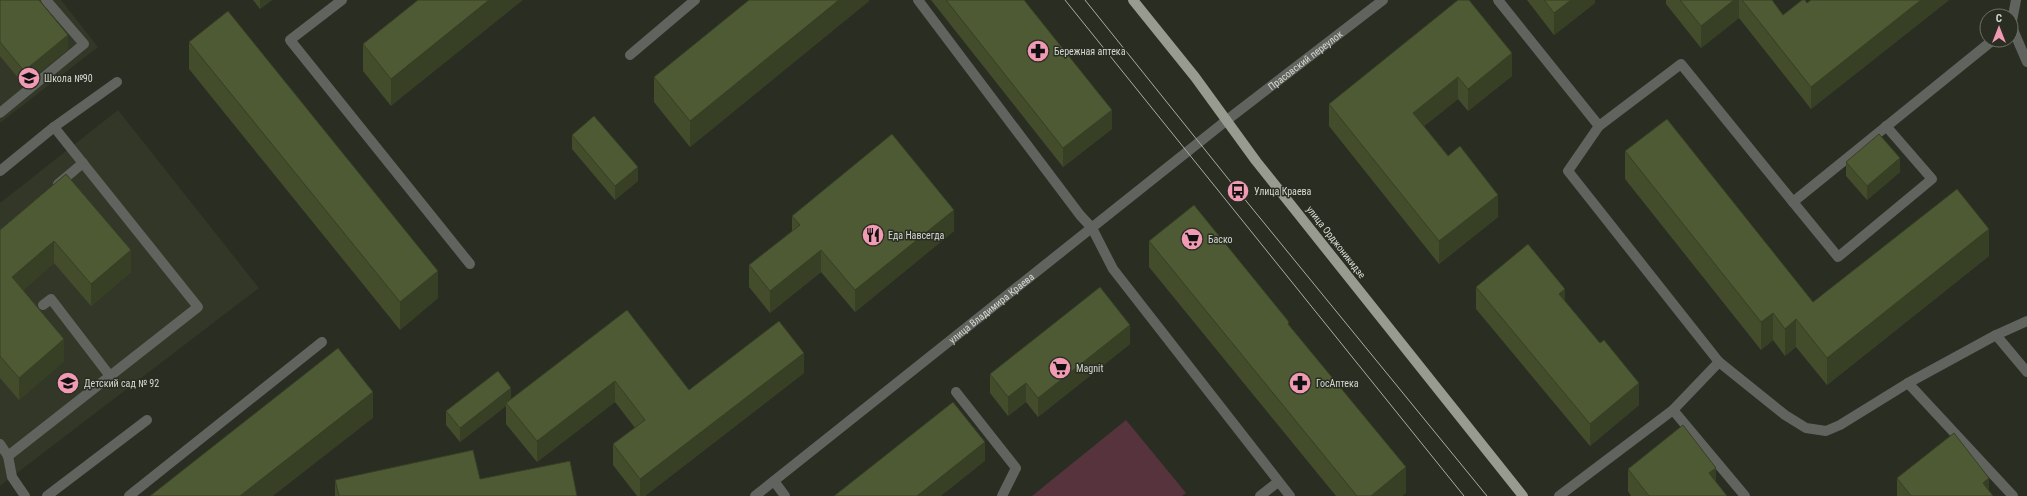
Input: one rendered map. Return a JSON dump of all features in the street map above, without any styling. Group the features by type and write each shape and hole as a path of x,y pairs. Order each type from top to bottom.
{"main road":[{"name":"улица Орджоникидзе","path":"1133,0 1228,120 1256,160 1523,496"}],"street":[{"path":"0,113 84,44 46,0"},
{"path":"342,0 290,40 470,264"},
{"path":"630,55 695,0"},
{"path":"918,0 1080,215 1092,228 1113,269 1290,496"},
{"name":"Прасовский переулок","path":"1228,120 1382,0"},
{"path":"1498,0 1599,126"},
{"path":"2019,44 2027,62"},
{"path":"1792,202 1983,48"},
{"path":"1886,126 1932,179 1838,257 1681,64 1599,126 1568,171 1719,362 1785,415 1806,428 1826,431 1840,425 1908,382 1996,335 2027,321"},
{"path":"0,171 54,127 117,82"},
{"name":"улица Владимира Краева","path":"755,496 1228,120"},
{"path":"8,456 198,307 54,127"},
{"path":"47,192 83,163"},
{"path":"44,305 50,299 110,376"},
{"path":"1996,335 2027,372"},
{"path":"128,496 322,342"},
{"path":"1559,496 1673,410 1719,362"},
{"path":"1908,382 2013,496"},
{"path":"956,392 1016,468 1002,496"},
{"path":"1673,410 1745,496"},
{"path":"46,496 147,420"},
{"path":"0,444 8,456 12,476 25,496"},
{"path":"774,481 784,496"},
{"path":"1260,496 1278,482"}],"shaded area":[{"name":"Школа №90","path":"0,0 61,0 98,47 0,123"},
{"name":"Детский сад № 92","path":"118,110 259,288 0,486 0,203"},
{"path":"1126,420 1186,493 1182,496 1032,496"}],"building":[{"path":"0,0 39,0 68,35 24,71 0,42"},
{"path":"418,0 489,0 391,79 363,44"},
{"path":"749,0 839,0 690,121 654,77"},
{"path":"946,0 1024,0 1112,110 1063,148"},
{"path":"1458,0 1469,0 1512,53 1468,89 1458,77 1413,113 1448,156 1460,146 1498,195 1439,241 1329,104"},
{"path":"1544,0 1571,0 1554,13"},
{"path":"1680,0 1734,0 1701,26"},
{"path":"1742,0 1772,0 1783,15 1802,0 1805,0 1807,3 1811,0 1921,0 1811,87"},
{"path":"228,11 438,271 400,302 189,42"},
{"path":"594,116 638,167 615,186 572,135"},
{"path":"1667,119 1813,302 1957,189 1989,229 1827,358 1796,319 1785,329 1773,313 1761,322 1625,151"},
{"name":"Еда Навсегда","path":"892,134 954,210 855,290 821,250 770,291 749,265 800,225 792,216"},
{"path":"1879,134 1900,158 1867,186 1846,162"},
{"path":"66,174 131,250 91,284 54,241 12,277 64,339 19,378 0,356 0,230"},
{"path":"1194,205 1289,322 1288,324 1406,467 1371,496 1357,496 1149,241"},
{"path":"1528,244 1565,289 1559,294 1600,343 1604,340 1639,383 1590,424 1476,287"},
{"name":"Magnit","path":"1100,287 1130,325 1038,398 1026,383 1008,397 990,374"},
{"path":"627,310 689,390 779,321 804,353 640,479 613,444 645,420 615,381 537,441 506,403"},
{"path":"338,348 373,392 240,496 150,496"},
{"path":"498,371 511,388 460,428 446,411"},
{"path":"953,402 985,442 917,496 834,496"},
{"path":"1683,425 1716,468 1709,473 1727,496 1649,496 1628,469"},
{"path":"1954,433 1989,478 1983,483 1993,496 1911,496 1897,478"},
{"path":"473,450 480,479 570,461 577,496 339,496 335,480"}],"tram line":[{"path":"1065,0 1464,496"},
{"path":"1085,0 1238,191 1487,496"}],"place":[{"name":"Бережная аптека","path":"1038,51"},
{"name":"Школа №90","path":"29,78"},
{"name":"Улица Краева","path":"1238,191"},
{"name":"Еда Навсегда","path":"873,235"},
{"name":"Баско","path":"1192,239"},
{"name":"Magnit","path":"1060,368"},
{"name":"Детский сад № 92","path":"68,383"},
{"name":"ГосАптека","path":"1300,383"}]}
